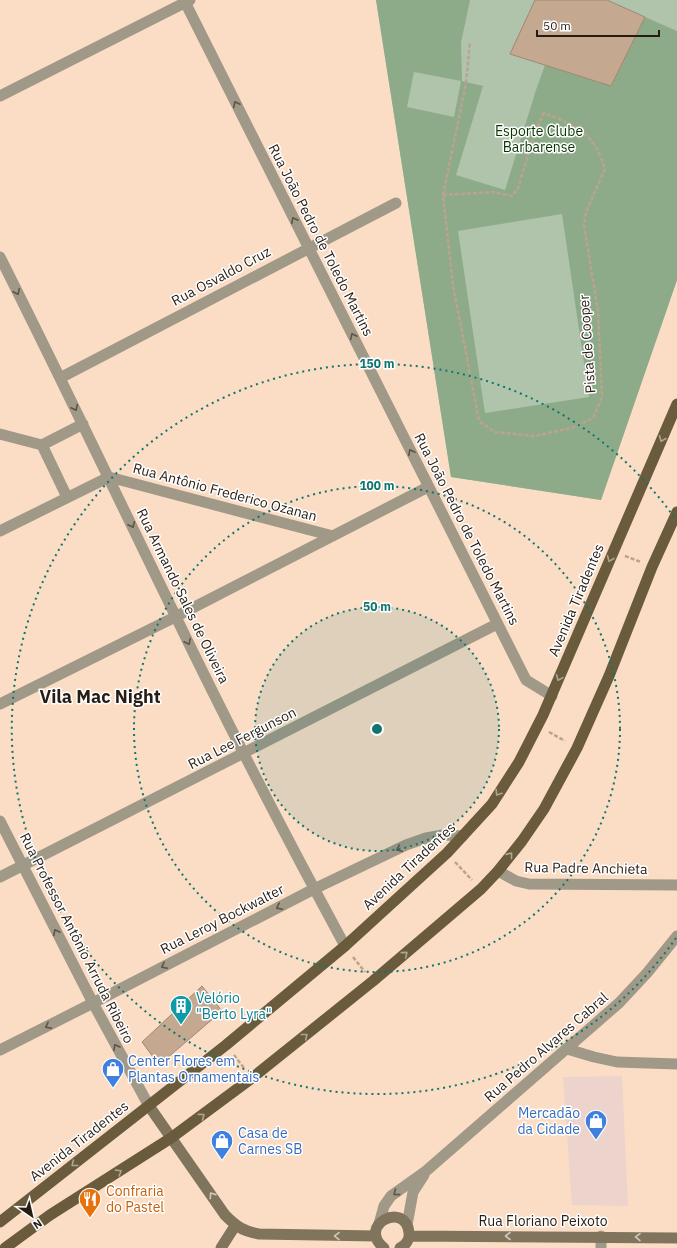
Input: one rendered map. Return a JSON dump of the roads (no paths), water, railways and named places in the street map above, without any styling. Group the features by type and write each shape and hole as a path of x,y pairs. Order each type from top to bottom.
{"main road":[{"name":"Avenida Tiradentes","path":"0,1222 226,1045 345,946 447,853 492,804 519,762 552,696 677,404"},
{"path":"5,1248 50,1215 170,1138 252,1078 373,981 481,889 498,871 522,841 544,809 577,748 610,676 652,567 677,513"},
{"name":"Rua Professor Antônio Arruda Ribeiro","path":"148,1106 225,1215 235,1226"},
{"path":"221,1248 235,1226 259,1234 380,1244 376,1229 383,1220 393,1217 399,1218 406,1240"},
{"name":"Rua Floriano Peixoto","path":"406,1240 601,1236 677,1238"}],"street":[{"path":"0,96 186,1"},
{"name":"Rua João Pedro de Toledo Martins","path":"186,1 308,248 526,680 552,696"},
{"name":"Rua Osvaldo Cruz","path":"60,378 396,202"},
{"name":"Rua Armando Sales de Oliveira","path":"1,261 109,477 175,617 244,754 345,946"},
{"path":"0,434 42,445 83,424"},
{"path":"42,445 67,497"},
{"path":"0,531 109,477"},
{"name":"Rua Antônio Frederico Ozanan","path":"109,477 333,536"},
{"path":"0,704 175,617 428,487"},
{"name":"Rua Lee Fergunson","path":"0,878 498,624"},
{"name":"Rua Professor Antônio Arruda Ribeiro","path":"0,821 93,1003 148,1106"},
{"name":"Rua Leroy Bockwalter","path":"0,1050 314,889 406,845 426,838 443,835 463,836"},
{"name":"Rua Padre Anchieta","path":"498,871 516,881 530,884 677,885"},
{"name":"Rua Pedro Alvares Cabral","path":"379,1224 384,1206 391,1196 426,1171 619,1003 648,973 677,936"},
{"path":"567,1049 616,1062 677,1064"},
{"name":"Rua Pedro Alvares Cabral","path":"406,1240 413,1192 426,1171"},
{"path":"601,1236 601,1248"}],"place":[{"name":"Velório \"Berto Lyra\"","path":"181,1026"},
{"name":"Center Flores em Plantas Ornamentais","path":"113,1088"},
{"name":"Mercadão da Cidade","path":"596,1140"},
{"name":"Casa de Carnes SB","path":"222,1160"},
{"name":"Confraria do Pastel","path":"90,1218"}],"district":[{"name":"Vila Mac Night","path":"100,697"}],"park label":[{"name":"Esporte Clube Barbarense","path":"539,140"}]}
